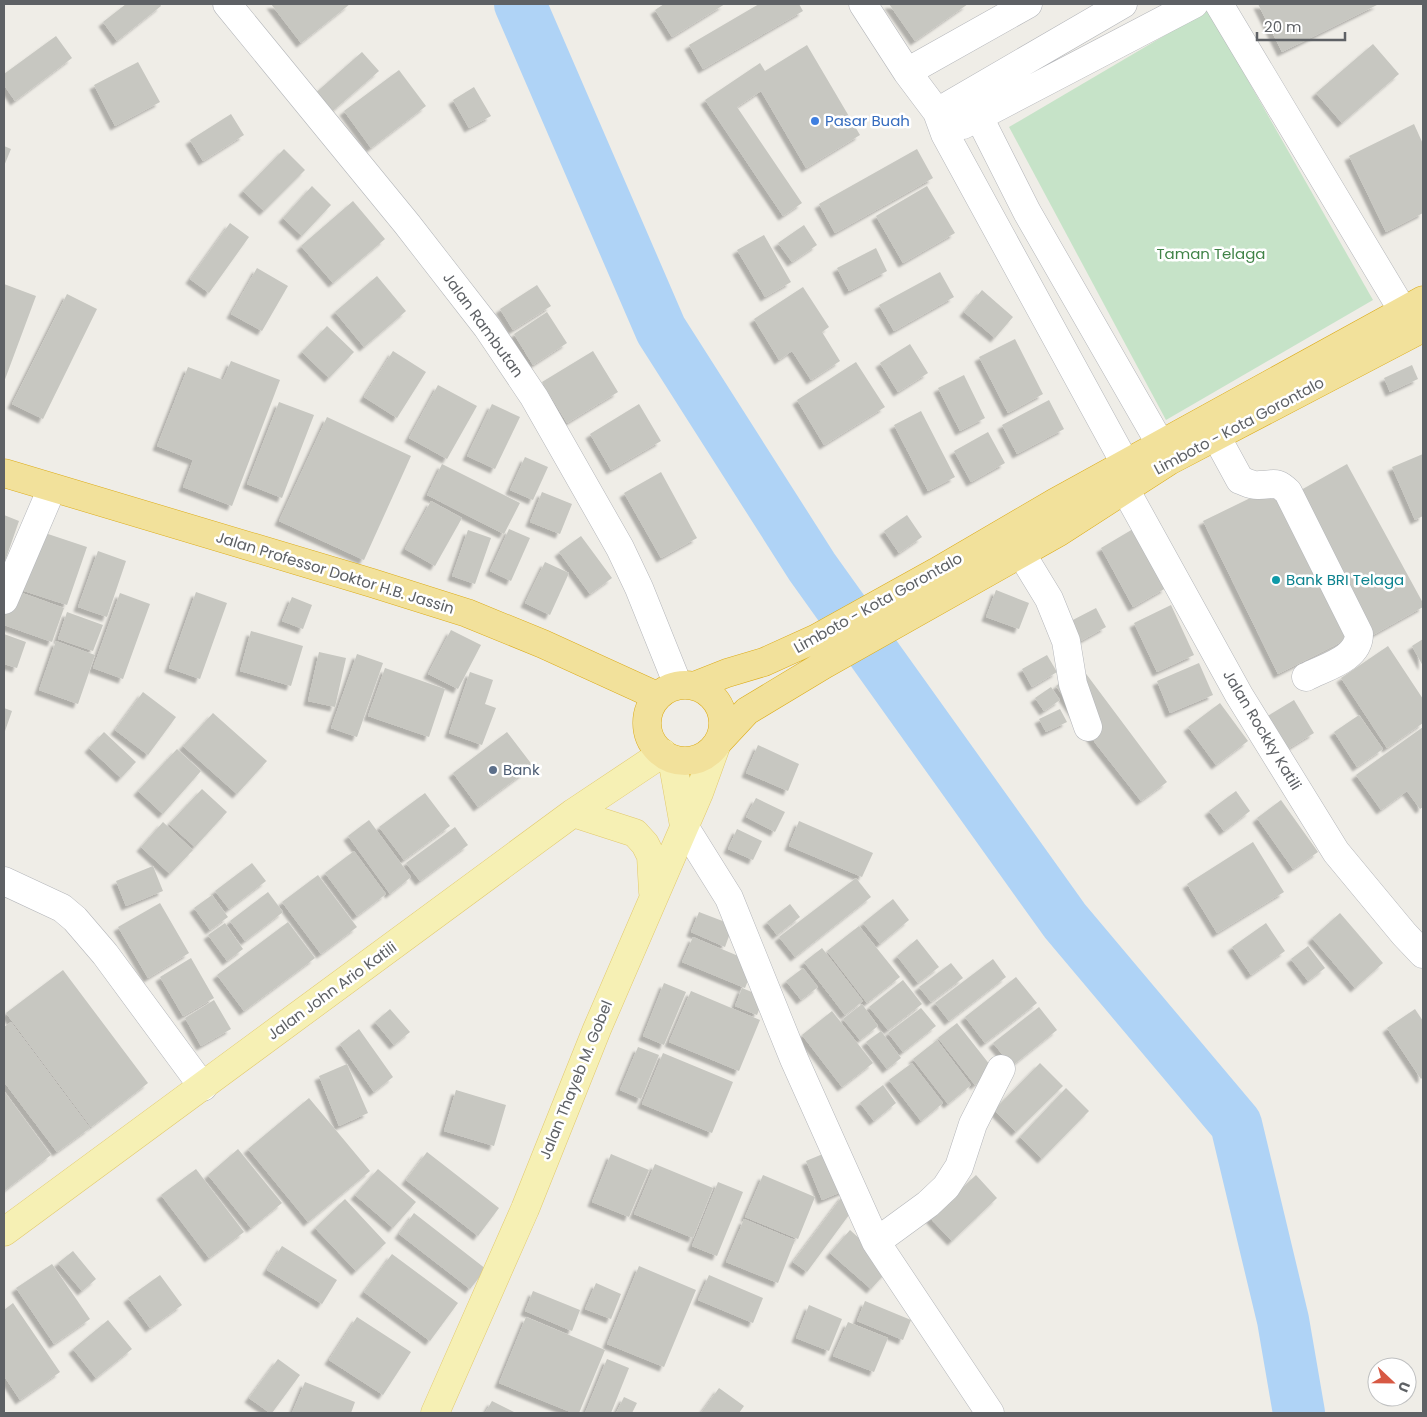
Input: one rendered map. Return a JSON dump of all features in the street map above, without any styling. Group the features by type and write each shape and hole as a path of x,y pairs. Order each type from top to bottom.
{"highway":[{"name":"Limboto - Kota Gorontalo","path":"676,689 764,662 816,638 1054,503 1169,461 1278,405 1416,313"},
{"path":"1126,477 1161,445 1416,313"},
{"name":"Jalan Professor Doktor H.B. Jassin","path":"4,473 467,613 543,644 676,689"},
{"name":"Limboto - Kota Gorontalo","path":"717,744 747,711 825,664 1059,532 1126,477"},
{"path":"676,689 712,696 719,706 723,717 723,730 717,744 707,755 695,761 683,762 668,756 652,742 646,730 648,712 676,689"}],"main road":[{"name":"Jalan Thayeb M. Gobel","path":"435,1413 525,1209 597,1028 652,896 684,826 717,744"},
{"name":"Jalan John Ario Katili","path":"4,1232 573,813 668,756"},
{"path":"668,756 684,826"},
{"path":"573,813 635,833 651,856 652,896"}],"street":[{"name":"Jalan Rambutan","path":"226,4 407,224 487,328 534,397 620,548 639,588 676,689"},
{"name":"Jalan Rockky Katili","path":"863,4 941,122 1239,695 1336,852 1423,954"},
{"path":"907,72 1028,4"},
{"path":"941,122 1123,4"},
{"path":"941,122 979,117 1194,4"},
{"path":"1219,4 1416,313"},
{"path":"979,117 1027,212 1161,445"},
{"path":"1216,436 1240,480 1258,486 1274,483 1281,485 1288,492 1359,634 1357,646 1347,657 1306,677"},
{"path":"4,600 52,488"},
{"path":"1021,553 1049,599 1066,641 1073,684 1088,727"},
{"path":"684,826 729,898 794,1059 876,1242 990,1413"},
{"path":"4,881 62,908 75,919 105,954 203,1087"},
{"path":"876,1242 928,1204 946,1187 959,1168 973,1124 1001,1069"}],"green space":[{"name":"Taman Telaga","path":"1208,10 1373,300 1166,420 1009,127"}],"building":[{"path":"126,4 160,4 161,6 117,41 103,22"},
{"path":"271,4 350,4 301,43"},
{"path":"664,4 725,4 672,37 655,10"},
{"path":"759,4 799,4 803,11 703,69 689,45"},
{"path":"889,4 968,4 915,41"},
{"path":"1258,4 1379,4 1282,52"},
{"path":"56,36 72,58 15,101 4,85 4,74"},
{"path":"1373,44 1399,74 1342,123 1316,93"},
{"name":"Pasar Buah","path":"807,45 860,135 806,168 761,91 737,107 802,203 783,216 705,100 760,63 765,71"},
{"path":"362,52 379,71 328,115 312,96"},
{"path":"138,62 160,102 115,126 94,85"},
{"path":"399,70 426,106 371,148 344,111"},
{"path":"474,87 491,116 469,128 453,100"},
{"path":"231,114 244,135 203,161 190,140"},
{"path":"1414,124 1423,144 1423,213 1386,232 1349,156"},
{"path":"4,146 11,149 4,166"},
{"path":"284,149 305,170 264,211 243,191"},
{"path":"917,149 933,178 835,233 819,204"},
{"path":"312,186 331,205 302,236 283,218"},
{"path":"927,186 955,233 903,263 876,216"},
{"path":"353,201 385,239 333,283 301,246"},
{"path":"230,223 249,237 209,293 190,279"},
{"path":"804,225 817,245 792,262 778,243"},
{"path":"764,235 791,282 765,297 737,250"},
{"path":"876,248 887,271 849,291 837,268"},
{"path":"257,268 288,286 262,331 231,314"},
{"path":"940,272 954,297 894,331 879,305"},
{"path":"377,276 406,311 364,347 335,312"},
{"path":"4,284 36,296 4,382"},
{"path":"537,285 551,306 513,330 500,309"},
{"path":"803,287 829,327 822,332 840,361 811,380 792,351 779,360 754,319"},
{"path":"982,290 1013,317 995,338 964,312"},
{"path":"67,294 97,309 43,419 12,404"},
{"path":"547,312 567,343 533,365 514,334"},
{"path":"327,326 354,352 329,378 302,352"},
{"path":"1015,339 1043,394 1008,413 979,357"},
{"path":"910,344 928,373 898,392 880,363"},
{"path":"393,351 426,372 397,418 364,397"},
{"path":"593,351 618,392 567,423 542,382"},
{"path":"231,361 280,380 232,506 183,487 193,460 157,446 188,367 223,380"},
{"path":"856,362 885,407 824,445 797,400"},
{"path":"1412,365 1418,379 1390,392 1384,378"},
{"path":"964,375 985,418 960,431 938,388"},
{"path":"438,385 477,406 447,459 409,438"},
{"path":"1049,400 1064,429 1017,454 1002,425"},
{"path":"279,402 314,415 282,498 247,484"},
{"path":"492,404 520,417 495,469 467,456"},
{"path":"639,404 661,441 611,470 590,434"},
{"path":"921,411 955,477 928,491 894,425"},
{"path":"327,417 411,456 364,560 279,521"},
{"path":"988,432 1005,463 971,482 954,451"},
{"path":"1423,454 1423,516 1415,520 1392,467"},
{"path":"525,457 548,467 533,500 510,490"},
{"path":"442,464 520,503 504,534 427,495"},
{"path":"1347,464 1423,603 1423,607 1373,635 1294,494"},
{"path":"661,472 697,538 661,558 624,493"},
{"name":"Bank BRI Telaga","path":"1275,486 1349,638 1278,674 1203,521"},
{"path":"542,492 572,504 560,534 530,522"},
{"path":"431,501 462,518 435,566 405,549"},
{"path":"4,515 19,521 4,564"},
{"path":"907,515 922,537 899,553 884,531"},
{"path":"509,529 530,538 511,581 490,571"},
{"path":"1133,529 1166,588 1133,607 1101,548"},
{"path":"468,530 491,538 475,584 452,576"},
{"path":"45,533 87,547 67,605 24,591"},
{"path":"581,536 612,578 590,594 559,552"},
{"path":"98,551 126,561 107,617 78,607"},
{"path":"545,562 569,573 550,615 525,603"},
{"path":"14,590 64,608 52,642 4,625 4,618"},
{"path":"996,590 1029,603 1019,629 986,617"},
{"path":"196,592 227,603 200,679 169,668"},
{"path":"120,593 150,604 123,679 93,668"},
{"path":"292,597 312,605 303,629 282,621"},
{"path":"1171,605 1194,655 1157,672 1134,623"},
{"path":"1096,608 1106,627 1079,642 1069,622"},
{"path":"67,612 103,625 93,651 58,639"},
{"path":"451,630 481,645 458,689 428,674"},
{"path":"251,631 303,646 291,686 240,671"},
{"path":"4,634 26,642 17,668 4,664"},
{"path":"1423,639 1423,666 1412,646"},
{"path":"56,641 95,655 78,704 39,690"},
{"path":"1388,646 1423,699 1423,723 1387,748 1341,678"},
{"path":"319,652 346,658 335,707 308,701"},
{"path":"357,654 383,663 357,737 331,728"},
{"path":"1047,655 1057,672 1032,687 1022,669"},
{"path":"1199,663 1213,695 1170,713 1157,681"},
{"path":"1081,667 1167,782 1141,801 1096,744 1056,686"},
{"path":"385,668 445,689 429,737 368,716"},
{"path":"470,672 493,680 485,704 496,708 482,745 449,733"},
{"path":"1051,687 1060,700 1044,711 1035,698"},
{"path":"143,692 176,717 148,755 115,730"},
{"path":"1294,700 1314,733 1286,750 1266,717"},
{"path":"1220,703 1248,741 1216,765 1188,727"},
{"path":"4,708 12,711 4,734"},
{"path":"1060,709 1067,722 1046,732 1039,719"},
{"path":"213,713 267,761 237,794 183,746"},
{"path":"1359,715 1383,749 1357,767 1334,732"},
{"path":"1423,727 1423,807 1420,809 1407,791 1381,810 1356,775"},
{"path":"104,732 136,762 121,778 89,748"},
{"name":"Bank","path":"507,732 533,766 478,807 453,773"},
{"path":"758,745 799,764 788,791 746,773"},
{"path":"177,749 201,771 163,814 138,791"},
{"path":"202,789 227,812 195,847 169,824"},
{"path":"1236,791 1250,811 1224,831 1209,811"},
{"path":"425,793 450,826 404,860 379,827"},
{"path":"756,798 785,812 775,832 746,817"},
{"path":"1281,800 1318,852 1293,869 1257,818"},
{"path":"369,820 411,877 390,894 348,836"},
{"path":"799,821 873,853 862,877 789,846"},
{"path":"163,822 193,850 170,874 141,847"},
{"path":"455,827 468,845 420,881 406,863"},
{"path":"737,829 762,841 753,860 728,849"},
{"path":"1253,842 1284,892 1217,933 1187,884"},
{"path":"354,851 386,894 357,916 325,873"},
{"path":"252,863 266,881 229,909 215,891"},
{"path":"153,866 163,891 126,906 116,881"},
{"path":"318,875 357,927 321,954 282,902"},
{"path":"856,878 871,897 795,957 779,937"},
{"path":"268,892 283,912 245,941 230,921"},
{"path":"212,895 228,917 210,930 194,908"},
{"path":"893,899 909,920 880,944 863,923"},
{"path":"160,903 189,953 148,978 118,927"},
{"path":"790,904 800,917 777,935 767,922"},
{"path":"699,912 733,925 725,947 691,932"},
{"path":"1340,913 1383,963 1355,988 1312,938"},
{"path":"288,922 315,958 244,1011 217,975"},
{"path":"225,923 243,949 227,961 208,935"},
{"path":"1266,923 1285,951 1251,975 1232,947"},
{"path":"859,926 900,977 867,1003 827,951"},
{"path":"693,937 755,963 745,988 682,962"},
{"path":"917,939 939,967 918,983 897,956"},
{"path":"1308,946 1325,968 1308,981 1291,959"},
{"path":"822,948 863,1001 845,1015 804,962"},
{"path":"191,958 214,998 183,1016 160,977"},
{"path":"993,959 1006,977 949,1021 935,1003"},
{"path":"951,963 963,978 931,1002 919,987"},
{"path":"803,968 818,987 801,1000 786,981"},
{"path":"63,970 148,1083 91,1127 6,1013"},
{"path":"1016,977 1037,1003 985,1043 965,1017"},
{"path":"903,980 922,1004 888,1030 869,1007"},
{"path":"664,983 686,992 664,1045 643,1036"},
{"path":"742,988 764,997 757,1015 735,1006"},
{"path":"691,991 760,1020 739,1071 669,1042"},
{"path":"214,1000 231,1029 201,1046 185,1018"},
{"path":"862,1004 878,1026 860,1040 843,1019"},
{"path":"1039,1007 1057,1030 1012,1066 993,1043"},
{"path":"921,1008 936,1026 903,1052 888,1033"},
{"path":"390,1009 410,1032 394,1045 375,1022"},
{"path":"1415,1009 1423,1021 1423,1077 1421,1079 1387,1028"},
{"path":"832,1011 873,1063 842,1087 802,1035"},
{"path":"11,1022 90,1128 57,1152 4,1082 4,1027"},
{"path":"957,1023 994,1070 975,1085 938,1038"},
{"path":"359,1029 393,1077 374,1092 340,1044"},
{"path":"881,1031 901,1058 887,1069 866,1042"},
{"path":"937,1040 971,1085 948,1104 913,1059"},
{"path":"638,1047 659,1055 641,1099 620,1090"},
{"path":"663,1053 733,1082 712,1133 642,1104"},
{"path":"912,1063 943,1103 921,1121 889,1080"},
{"path":"1040,1063 1063,1086 1016,1132 994,1110"},
{"path":"347,1064 368,1113 339,1126 319,1076"},
{"path":"883,1085 896,1103 874,1121 860,1103"},
{"path":"1066,1088 1089,1111 1042,1159 1020,1137"},
{"path":"456,1090 506,1105 494,1146 444,1131"},
{"path":"4,1091 51,1155 4,1191"},
{"path":"309,1098 370,1171 308,1222 248,1149"},
{"path":"238,1149 282,1203 251,1228 208,1175"},
{"path":"830,1151 846,1190 822,1200 806,1161"},
{"path":"427,1152 499,1208 478,1236 406,1180"},
{"path":"611,1154 649,1170 629,1217 592,1202"},
{"path":"655,1164 713,1188 693,1238 634,1214"},
{"path":"196,1169 244,1232 209,1258 161,1195"},
{"path":"378,1169 416,1202 393,1228 355,1195"},
{"path":"763,1175 815,1197 798,1239 745,1217"},
{"path":"976,1175 997,1198 952,1241 930,1218"},
{"path":"718,1182 743,1192 717,1256 692,1246"},
{"path":"844,1194 857,1204 807,1272 793,1262"},
{"path":"345,1199 386,1243 356,1271 315,1228"},
{"path":"414,1213 486,1269 470,1289 399,1234"},
{"path":"744,1219 795,1240 778,1283 726,1262"},
{"path":"850,1230 891,1267 871,1289 830,1253"},
{"path":"282,1246 337,1280 322,1304 267,1270"},
{"path":"73,1251 96,1279 82,1291 58,1263"},
{"path":"392,1254 458,1303 430,1341 364,1292"},
{"path":"52,1264 90,1319 54,1344 16,1288"},
{"path":"639,1266 696,1290 664,1367 607,1344"},
{"path":"160,1275 182,1305 150,1328 128,1298"},
{"path":"709,1275 763,1298 753,1323 698,1300"},
{"path":"596,1283 621,1294 611,1319 585,1309"},
{"path":"533,1291 580,1310 572,1331 525,1311"},
{"path":"865,1301 911,1320 903,1340 857,1321"},
{"path":"13,1303 60,1372 20,1400 4,1376 4,1310"},
{"path":"809,1305 842,1319 829,1351 796,1338"},
{"path":"357,1317 411,1352 383,1395 329,1360"},
{"path":"526,1317 605,1350 579,1413 573,1413 499,1383"},
{"path":"108,1320 132,1349 96,1378 73,1349"},
{"path":"848,1322 888,1338 874,1372 833,1356"},
{"path":"278,1359 300,1375 272,1413 270,1413 249,1398"},
{"path":"607,1359 629,1368 611,1413 585,1413"},
{"path":"305,1382 355,1402 351,1413 292,1413"},
{"path":"719,1388 744,1406 739,1413 701,1413"},
{"path":"624,1397 637,1403 632,1413 616,1413"},
{"path":"492,1401 516,1413 485,1413"}],"waterway":[{"path":"520,4 661,330 812,567 1065,921 1236,1124 1283,1320 1299,1413"}],"place":[{"name":"Pasar Buah","path":"815,121"},
{"name":"Bank BRI Telaga","path":"1276,580"},
{"name":"Bank","path":"493,770"}]}
